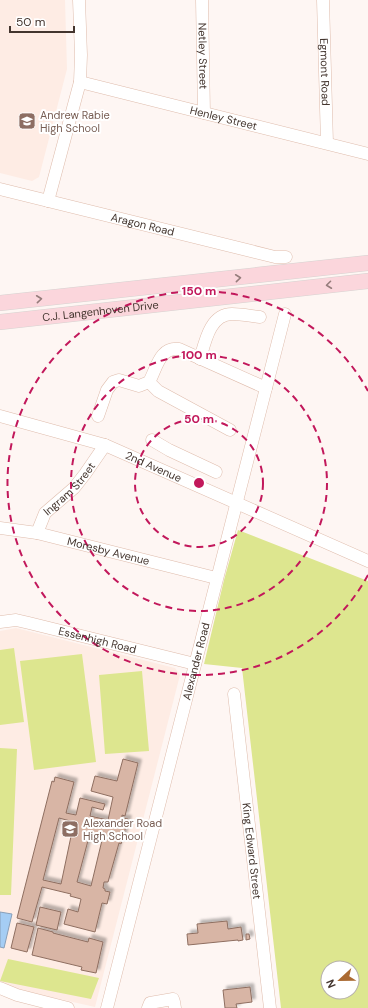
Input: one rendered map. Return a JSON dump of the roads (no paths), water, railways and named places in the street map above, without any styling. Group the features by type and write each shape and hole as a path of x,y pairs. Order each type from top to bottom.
{"main road":[{"name":"C.J. Langenhoven Drive","path":"0,303 368,263"},
{"name":"C.J. Langenhoven Drive","path":"0,322 368,281"}],"street":[{"path":"48,201 80,82 80,0"},
{"name":"Netley Street","path":"202,0 204,113"},
{"name":"Egmont Road","path":"323,0 327,143"},
{"name":"Henley Street","path":"80,82 368,154"},
{"name":"Aragon Road","path":"0,188 267,255 286,257"},
{"path":"200,359 214,322 221,316 231,314 260,317"},
{"name":"Alexander Road","path":"107,1008 284,314"},
{"path":"98,416 107,390 113,382 119,380 140,386 149,382 160,358 172,348 179,349 266,388"},
{"path":"149,382 158,391 230,430"},
{"name":"2nd Avenue","path":"0,416 105,445 368,560"},
{"path":"152,440 168,450 216,472"},
{"name":"Ingram Street","path":"37,533 45,513 74,488 86,474 105,445"},
{"path":"158,468 168,450"},
{"name":"Moresby Avenue","path":"0,528 37,533 216,578"},
{"path":"368,552 368,560"},
{"name":"Essenhigh Road","path":"0,622 16,620 36,624 195,664"},
{"name":"King Edward Street","path":"234,694 270,1008"},
{"path":"0,988 17,995 68,1008"},
{"path":"148,1008 150,1003 172,999 175,1008"}],"water":[{"path":"0,912 12,914 4,948 0,947"}],"place":[{"name":"Andrew Rabie High School","path":"27,121"},
{"name":"Alexander Road High School","path":"70,829"}]}
